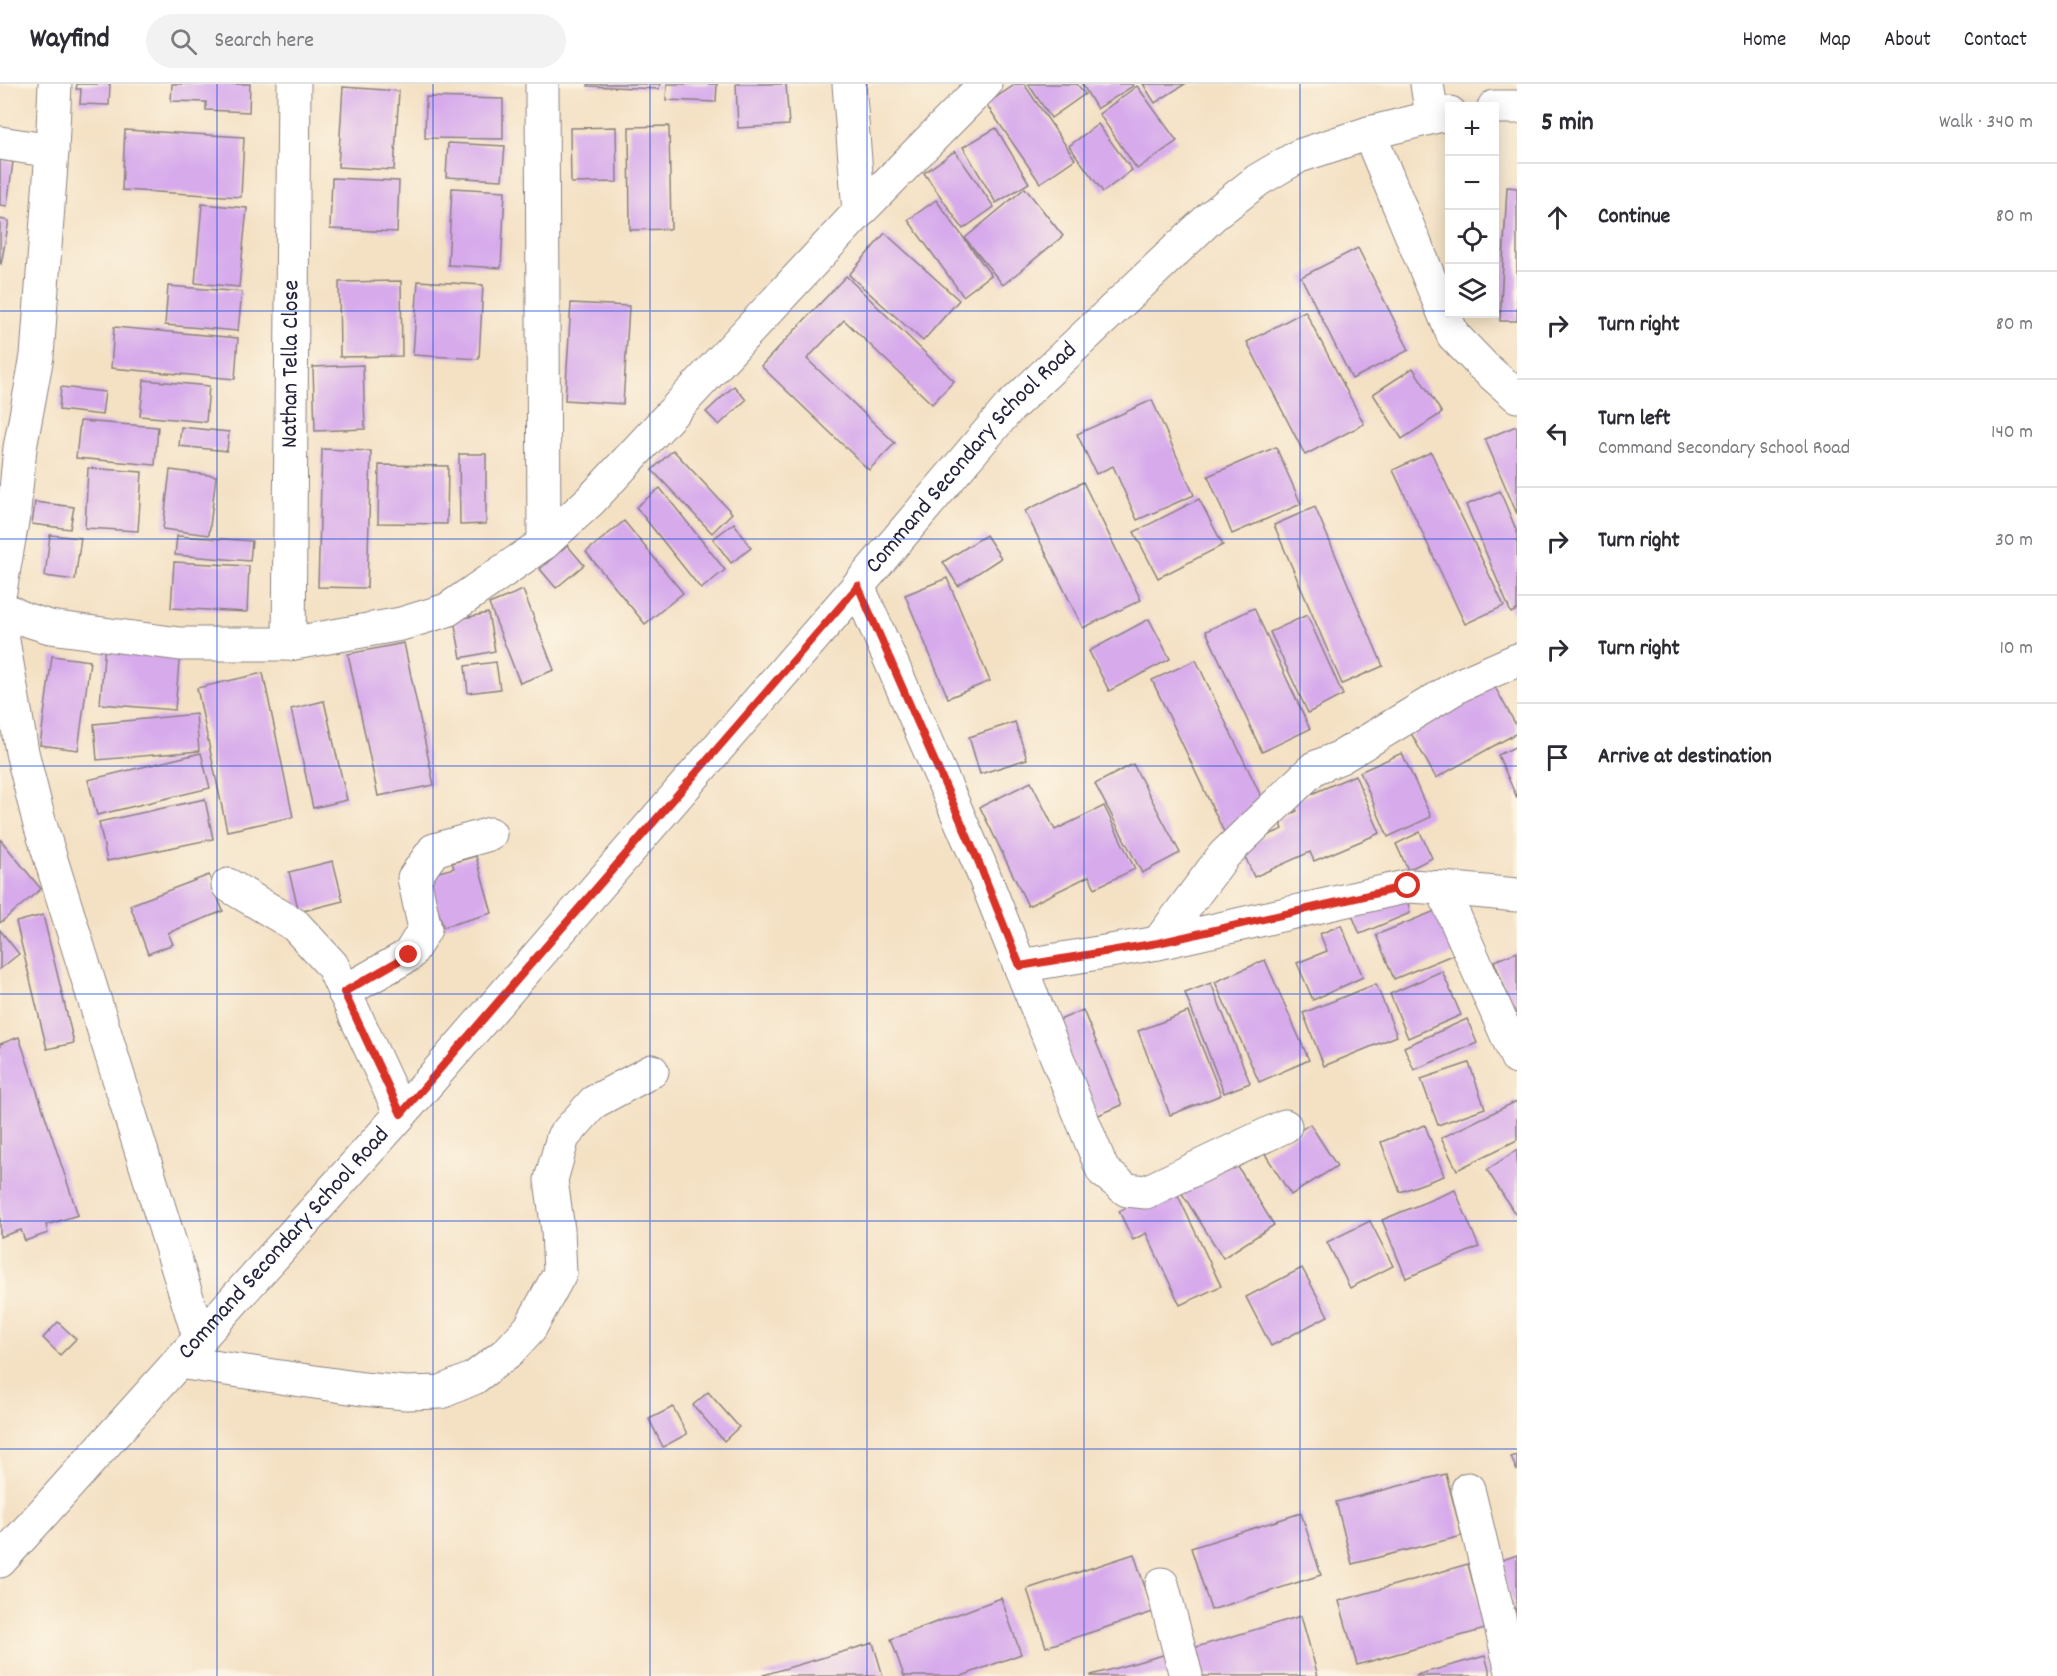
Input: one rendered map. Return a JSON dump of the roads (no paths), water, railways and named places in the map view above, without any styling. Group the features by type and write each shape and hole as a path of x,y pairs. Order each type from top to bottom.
{"street":[{"path":"0,591 7,507 37,356 55,84"},
{"name":"Nathan Tella Close","path":"289,644 294,84"},
{"path":"542,84 544,543"},
{"path":"849,84 859,212"},
{"path":"0,608 50,627 180,644 289,644 401,624 447,610 544,543 591,500 859,212 985,84"},
{"path":"1427,84 1441,114"},
{"path":"1499,107 1517,106"},
{"name":"Command Secondary School Road","path":"0,1561 401,1114 858,586 1008,409 1212,216 1258,180 1299,156 1369,133 1441,114"},
{"path":"1369,133 1453,335 1517,396"},
{"path":"0,143 52,151"},
{"path":"858,586 979,863 1103,1171 1127,1190 1146,1192 1285,1126"},
{"path":"0,623 22,752 39,821 200,1340"},
{"path":"1158,943 1224,855 1314,768 1341,757 1460,685 1517,660"},
{"path":"344,992 409,955 425,929 414,878 434,850 490,834"},
{"path":"228,885 295,925 332,965 401,1114"},
{"path":"1020,966 1158,943 1408,886 1517,895"},
{"path":"1442,888 1517,1058"},
{"path":"178,1362 406,1394 441,1392 474,1378 508,1352 530,1328 560,1273 558,1230 551,1180 562,1137 594,1102 652,1071"},
{"path":"1468,1489 1514,1676"},
{"path":"1162,1584 1186,1676"}]}
